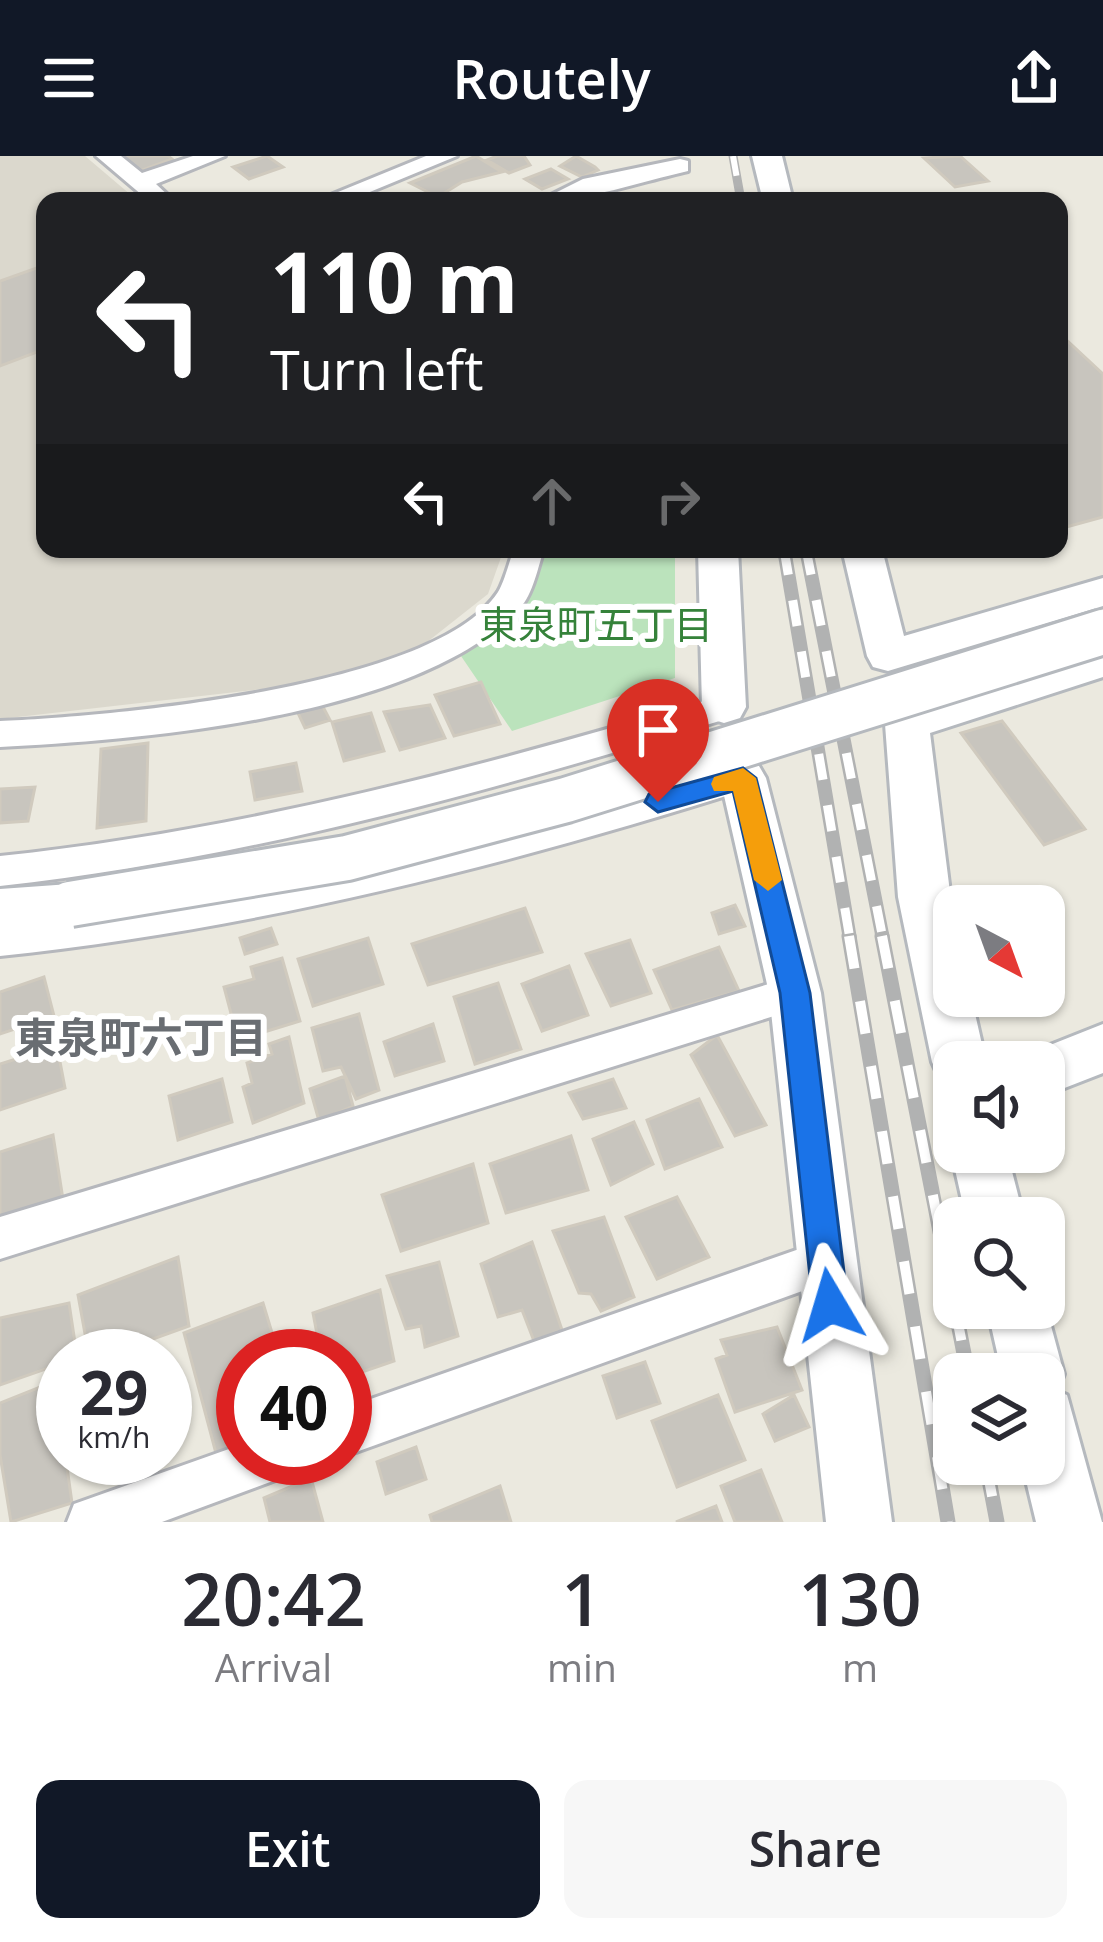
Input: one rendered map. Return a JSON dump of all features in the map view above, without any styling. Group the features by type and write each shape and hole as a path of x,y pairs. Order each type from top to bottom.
{"street":[{"path":"107,156 152,192"},
{"path":"140,182 214,156"},
{"path":"351,192 446,156"},
{"path":"767,156 776,192"},
{"path":"572,192 680,168"},
{"path":"0,734 184,716 308,694 407,668 456,647 488,622 515,591 526,558"},
{"path":"0,871 253,836 474,782 724,707 718,558"},
{"path":"864,558 888,656 1103,592"},
{"path":"0,909 70,904 347,857 457,829 1103,632"},
{"path":"954,1041 923,897 908,724 1103,661"},
{"path":"0,940 92,933 404,871 743,778 795,993 860,1522"},
{"path":"0,1238 795,993"},
{"path":"1065,1063 1103,1048"},
{"path":"372,1422 825,1262"},
{"path":"92,1522 216,1478"},
{"path":"1060,1485 1069,1522"}],"shaded area":[{"path":"0,156 85,156 127,192 36,192 36,558 501,558 488,594 417,650 306,684 0,719"}],"green space":[{"name":"東泉町五丁目","path":"544,558 675,558 675,678 512,731 461,656 492,633 531,583"}],"building":[{"path":"121,156 168,156 172,159 140,171"},
{"path":"267,156 283,167 249,179 233,167"},
{"path":"476,156 502,172 462,182 446,192 428,192 410,183"},
{"path":"524,156 530,165 509,173 487,160"},
{"path":"576,156 598,170 582,177 560,166"},
{"path":"960,156 988,181 955,187 924,158"},
{"path":"551,169 568,179 542,189 525,179"},
{"path":"36,268 36,352 0,366 0,281"},
{"path":"1068,341 1103,374 1103,517 1068,527"},
{"path":"481,682 500,724 454,736 435,695"},
{"path":"321,703 330,720 305,728 297,711"},
{"path":"430,705 445,738 400,750 384,712"},
{"path":"371,713 384,751 344,761 332,722"},
{"path":"1002,721 1085,829 1044,845 961,733"},
{"path":"148,743 146,821 97,828 101,749"},
{"path":"296,763 302,791 255,800 250,772"},
{"path":"35,787 28,821 0,823 0,789"},
{"path":"735,905 745,926 719,934 712,913"},
{"path":"525,908 542,952 428,985 412,944"},
{"path":"271,928 277,944 245,954 240,938"},
{"path":"368,938 383,984 313,1006 298,959"},
{"path":"630,940 651,993 611,1006 586,954"},
{"path":"719,947 739,991 672,1010 654,970"},
{"path":"282,958 300,1021 238,1040 224,987 254,979 251,967"},
{"path":"569,966 588,1015 542,1031 522,984"},
{"path":"44,977 54,1016 0,1034 0,992"},
{"path":"498,983 521,1049 475,1064 454,997"},
{"path":"359,1014 379,1090 356,1099 341,1067 323,1071 312,1028"},
{"path":"433,1024 444,1061 395,1076 384,1042"},
{"path":"717,1035 766,1125 735,1136 691,1055"},
{"path":"289,1037 304,1103 253,1123 243,1087 252,1083 247,1063 272,1054 269,1044"},
{"path":"57,1046 65,1088 0,1110 0,1064"},
{"path":"345,1076 353,1106 319,1121 310,1089"},
{"path":"222,1079 232,1122 178,1140 169,1096"},
{"path":"613,1079 626,1108 583,1119 569,1093"},
{"path":"699,1099 722,1147 665,1169 647,1120"},
{"path":"634,1122 653,1164 611,1185 593,1139"},
{"path":"53,1135 64,1206 0,1227 0,1152"},
{"path":"571,1136 588,1190 506,1213 490,1164"},
{"path":"473,1164 488,1223 401,1251 382,1195"},
{"path":"677,1197 709,1257 657,1279 626,1217"},
{"path":"604,1217 634,1297 601,1311 591,1294 579,1293 553,1231"},
{"path":"532,1242 562,1330 534,1341 522,1310 498,1317 481,1264"},
{"path":"178,1257 189,1326 84,1329 78,1295"},
{"path":"439,1262 458,1336 425,1347 421,1326 406,1329 387,1276"},
{"path":"380,1290 394,1361 372,1369 372,1329 316,1329 313,1313"},
{"path":"69,1303 73,1329 36,1329 36,1372 0,1385 0,1318"},
{"path":"263,1303 271,1329 216,1329 216,1453 192,1363 192,1330"},
{"path":"777,1327 802,1390 735,1412 716,1359 727,1355 721,1340"},
{"path":"645,1362 660,1403 617,1418 603,1376"},
{"path":"36,1389 36,1485 69,1485 72,1503 11,1522 0,1455 0,1403"},
{"path":"718,1395 745,1460 677,1487 652,1421"},
{"path":"794,1395 809,1427 775,1441 763,1414"},
{"path":"416,1447 426,1479 386,1494 377,1462"},
{"path":"761,1470 782,1522 735,1522 721,1486"},
{"path":"295,1485 313,1485 323,1522 270,1522 264,1498"},
{"path":"500,1486 511,1522 432,1522 430,1515"},
{"path":"716,1506 722,1522 676,1522"}],"railway":[{"path":"733,156 739,192"},
{"path":"786,558 850,939"},
{"path":"808,558 883,939"},
{"path":"849,936 948,1522"},
{"path":"882,936 933,1197"},
{"path":"959,1329 964,1353"},
{"path":"990,1485 997,1522"}],"slow traffic":[{"path":"724,784 743,778 768,880"}],"district":[{"name":"東泉町六丁目","path":"141,1038"}],"route":[{"path":"658,802 743,778 795,993 830,1305"}]}
